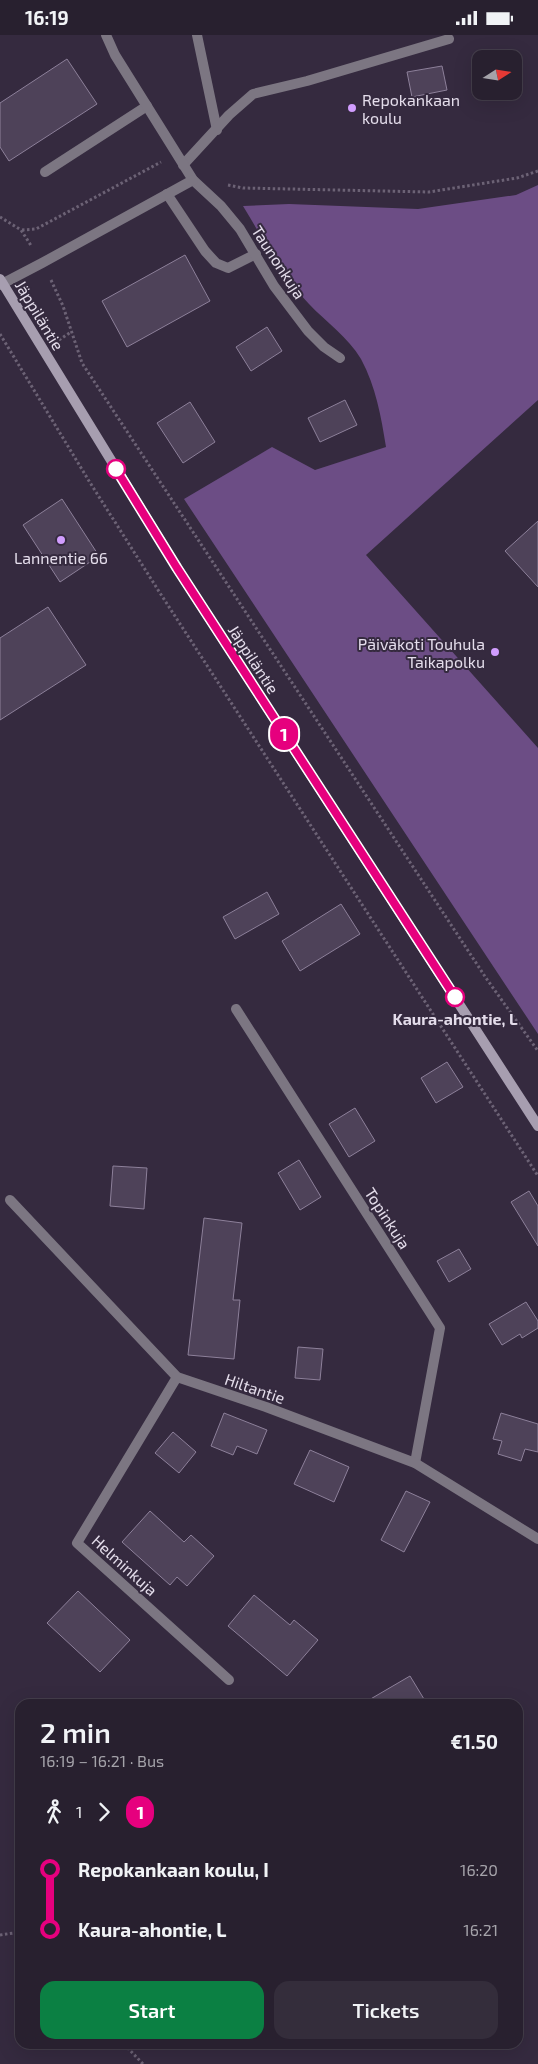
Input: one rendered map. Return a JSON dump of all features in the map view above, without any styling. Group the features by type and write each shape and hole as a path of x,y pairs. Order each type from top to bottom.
{"main road":[{"name":"Jäppiläntie","path":"1,282 177,568 538,1127"}],"street":[{"name":"Taunonkuja","path":"106,35 115,55 193,180 221,207 240,229 274,286 308,331 324,347 340,358"},
{"path":"197,35 217,129"},
{"path":"183,165 228,115 253,93 316,79 449,39"},
{"path":"45,172 147,106"},
{"path":"1,282 42,263 193,180"},
{"path":"167,194 205,251 216,263 228,268 256,254"},
{"name":"Topinkuja","path":"236,1009 440,1328 415,1463"},
{"name":"Hiltantie","path":"10,1201 177,1377 266,1407 415,1463 538,1539"},
{"name":"Helminkuja","path":"177,1377 77,1543 229,1679"}],"path":[{"path":"21,230 36,229 51,222 176,153"},
{"path":"226,185 243,188 429,191 516,178 538,171"},
{"path":"0,217 21,230 42,263 64,306 82,363 486,978 538,1051"},
{"path":"0,334 154,585 538,1177"},
{"path":"0,1935 15,1933"},
{"path":"129,2049 143,2064"}],"shaded area":[{"path":"538,185 538,400 366,555 538,748 538,1034 184,499 272,447 315,470 386,447 374,391 361,359 350,344 299,293 273,257 243,206 289,204 418,209 516,195"}],"building":[{"path":"67,59 97,104 9,161 0,147 0,103"},
{"path":"442,66 447,90 412,97 407,72"},
{"path":"185,255 210,301 127,347 102,301"},
{"path":"267,327 282,351 251,371 236,347"},
{"path":"345,400 357,425 320,442 308,418"},
{"path":"190,402 215,442 183,463 157,423"},
{"path":"62,499 99,556 60,582 23,525"},
{"path":"538,521 538,587 505,551"},
{"path":"48,607 86,665 0,720 0,638"},
{"path":"267,892 279,914 235,939 223,917"},
{"path":"341,904 360,934 300,971 282,941"},
{"path":"447,1062 463,1087 436,1103 421,1078"},
{"path":"355,1108 375,1141 349,1157 329,1124"},
{"path":"299,1160 321,1197 300,1210 278,1173"},
{"path":"113,1166 147,1168 144,1209 110,1206"},
{"path":"529,1191 538,1206 538,1246 511,1202"},
{"path":"204,1218 242,1223 233,1300 240,1300 234,1359 188,1355"},
{"path":"459,1249 471,1269 449,1282 437,1261"},
{"path":"526,1302 538,1321 538,1328 522,1338 520,1334 502,1345 489,1324"},
{"path":"298,1347 323,1349 320,1380 295,1378"},
{"path":"224,1413 267,1430 257,1454 237,1446 233,1455 211,1446"},
{"path":"501,1413 538,1424 538,1452 525,1449 521,1461 498,1454 502,1441 493,1439"},
{"path":"173,1432 196,1452 179,1473 155,1453"},
{"path":"310,1450 349,1467 334,1502 294,1484"},
{"path":"406,1491 430,1502 404,1552 381,1540"},
{"path":"150,1511 184,1542 191,1535 214,1556 187,1586 177,1577 170,1585 122,1542"},
{"path":"78,1591 130,1640 100,1672 47,1623"},
{"path":"254,1595 290,1625 294,1620 318,1640 287,1676 228,1626"},
{"path":"410,1676 424,1699 371,1699"}],"bus line":[{"name":"1","path":"116,469 177,568 455,997"}],"place":[{"name":"Repokankaan koulu","path":"352,108"},
{"name":"Lannentie 66","path":"61,540"},
{"name":"Päiväkoti Touhula Taikapolku","path":"495,652"},
{"name":"Kaura-ahontie, L","path":"455,997"}]}
